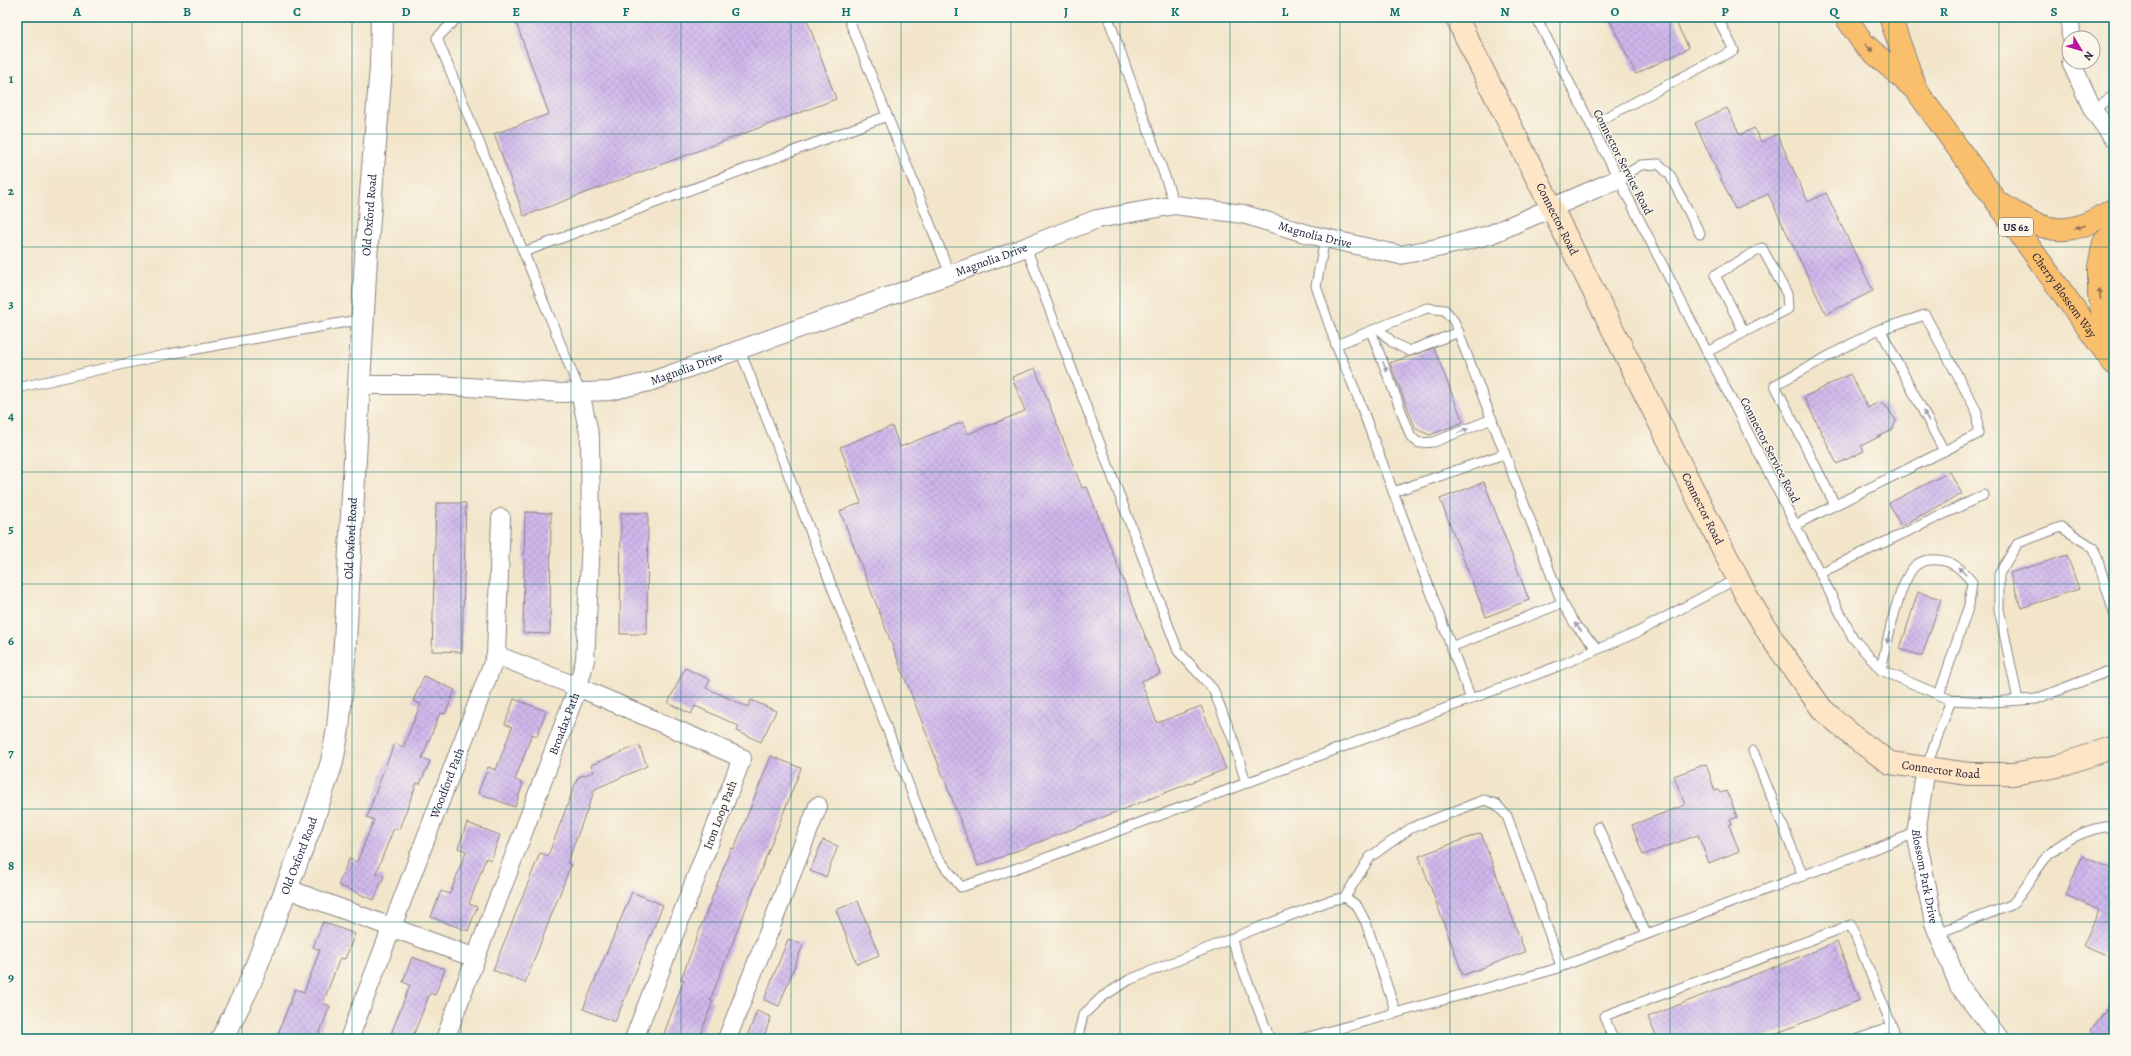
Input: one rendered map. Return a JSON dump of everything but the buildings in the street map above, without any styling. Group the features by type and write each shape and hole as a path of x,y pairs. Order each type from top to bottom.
{"main road":[{"name":"Connector Road","path":"1456,17 1738,578 1772,640 1822,708 1855,738 1890,763 1969,774 2013,774 2058,766 2114,747"},
{"name":"Cherry Blossom Way","path":"1846,17 1863,43 1916,90 2113,362"},
{"name":"Cherry Blossom Way","path":"1890,17 1916,90"},
{"path":"1998,202 2020,216 2045,227 2070,230 2092,223 2114,209"},
{"path":"2113,362 2099,294 2099,267 2104,242 2114,232"}],"street":[{"name":"Old Oxford Road","path":"222,1039 249,985 322,794 332,762 338,729 344,660 368,224 381,67 382,17"},
{"path":"2070,17 2071,30"},
{"path":"2075,70 2093,110 2114,139"},
{"name":"Magnolia Drive","path":"359,385 436,385 560,393 610,390 649,382 1026,247 1097,219 1175,205 1243,214 1325,238 1400,254 1437,248 1489,235 1618,179"},
{"name":"Broadax Path","path":"444,1039 578,688 585,660 591,532 590,438 580,392"},
{"name":"Woodford Path","path":"349,1039 496,655 501,518"},
{"path":"496,655 578,688"},
{"name":"Iron Loop Path","path":"578,688 742,758 634,1039"},
{"name":"Blossom Park Drive","path":"1926,768 1916,833 1934,923 1959,986 1997,1038"},
{"path":"727,1039 818,806"},
{"path":"285,888 475,958"}],"lane":[{"path":"458,17 437,38 580,392"},
{"path":"848,17 950,274"},
{"path":"1108,17 1175,205"},
{"path":"1591,125 1734,50 1717,17"},
{"name":"Connector Service Road","path":"1538,18 1618,179 1853,638 1881,670 1951,700 1992,702 2036,700 2106,672 2114,674"},
{"path":"2093,110 2114,95"},
{"path":"524,252 887,116"},
{"path":"1618,179 1641,165 1659,164 1670,175 1700,234"},
{"path":"1325,238 1316,286 1336,345 1471,699"},
{"path":"1026,247 1178,650 1213,689 1233,739 1246,783"},
{"path":"1706,352 1788,309 1787,294 1762,248 1715,275 1744,332"},
{"path":"1336,345 1428,308 1445,310 1454,321 1459,332 1504,454 1562,603 1577,627 1598,648"},
{"path":"1795,525 1978,434 1977,412 1925,315 1880,329 1775,385 1835,505"},
{"path":"17,388 169,354 363,319"},
{"path":"1375,329 1392,342 1409,352 1459,332"},
{"path":"1375,329 1411,437 1419,442 1434,442 1492,419"},
{"path":"1880,329 1944,451"},
{"path":"740,350 936,854 961,887 1038,861 1556,667 1638,632 1738,578"},
{"path":"1393,492 1504,454"},
{"path":"1820,573 1984,495"},
{"path":"2018,700 1999,602 1999,574 2018,543 2061,527 2094,548 2114,613"},
{"path":"1881,670 1902,590 1913,568 1927,559 1948,560 1961,568 1972,582 1969,605 1939,695"},
{"path":"1451,647 1562,603"},
{"name":"Blossom Park Drive","path":"1926,768 1951,700"},
{"path":"1753,751 1803,876"},
{"path":"1079,1039 1078,1036 1083,1015 1102,997 1129,980 1326,902 1345,897 1370,857 1411,828 1484,800 1496,804 1507,816 1561,966"},
{"path":"1938,933 2011,904 2020,897 2044,859 2055,850 2076,837 2099,826 2114,826"},
{"path":"1598,827 1646,934"},
{"path":"1301,1039 1561,966 1916,833"},
{"path":"1345,897 1357,906 1366,923 1396,1013"},
{"path":"1613,1039 1604,1016 1851,925 1897,1039"},
{"path":"1231,939 1270,1039"},
{"path":"1859,1039 1891,1027"}]}
